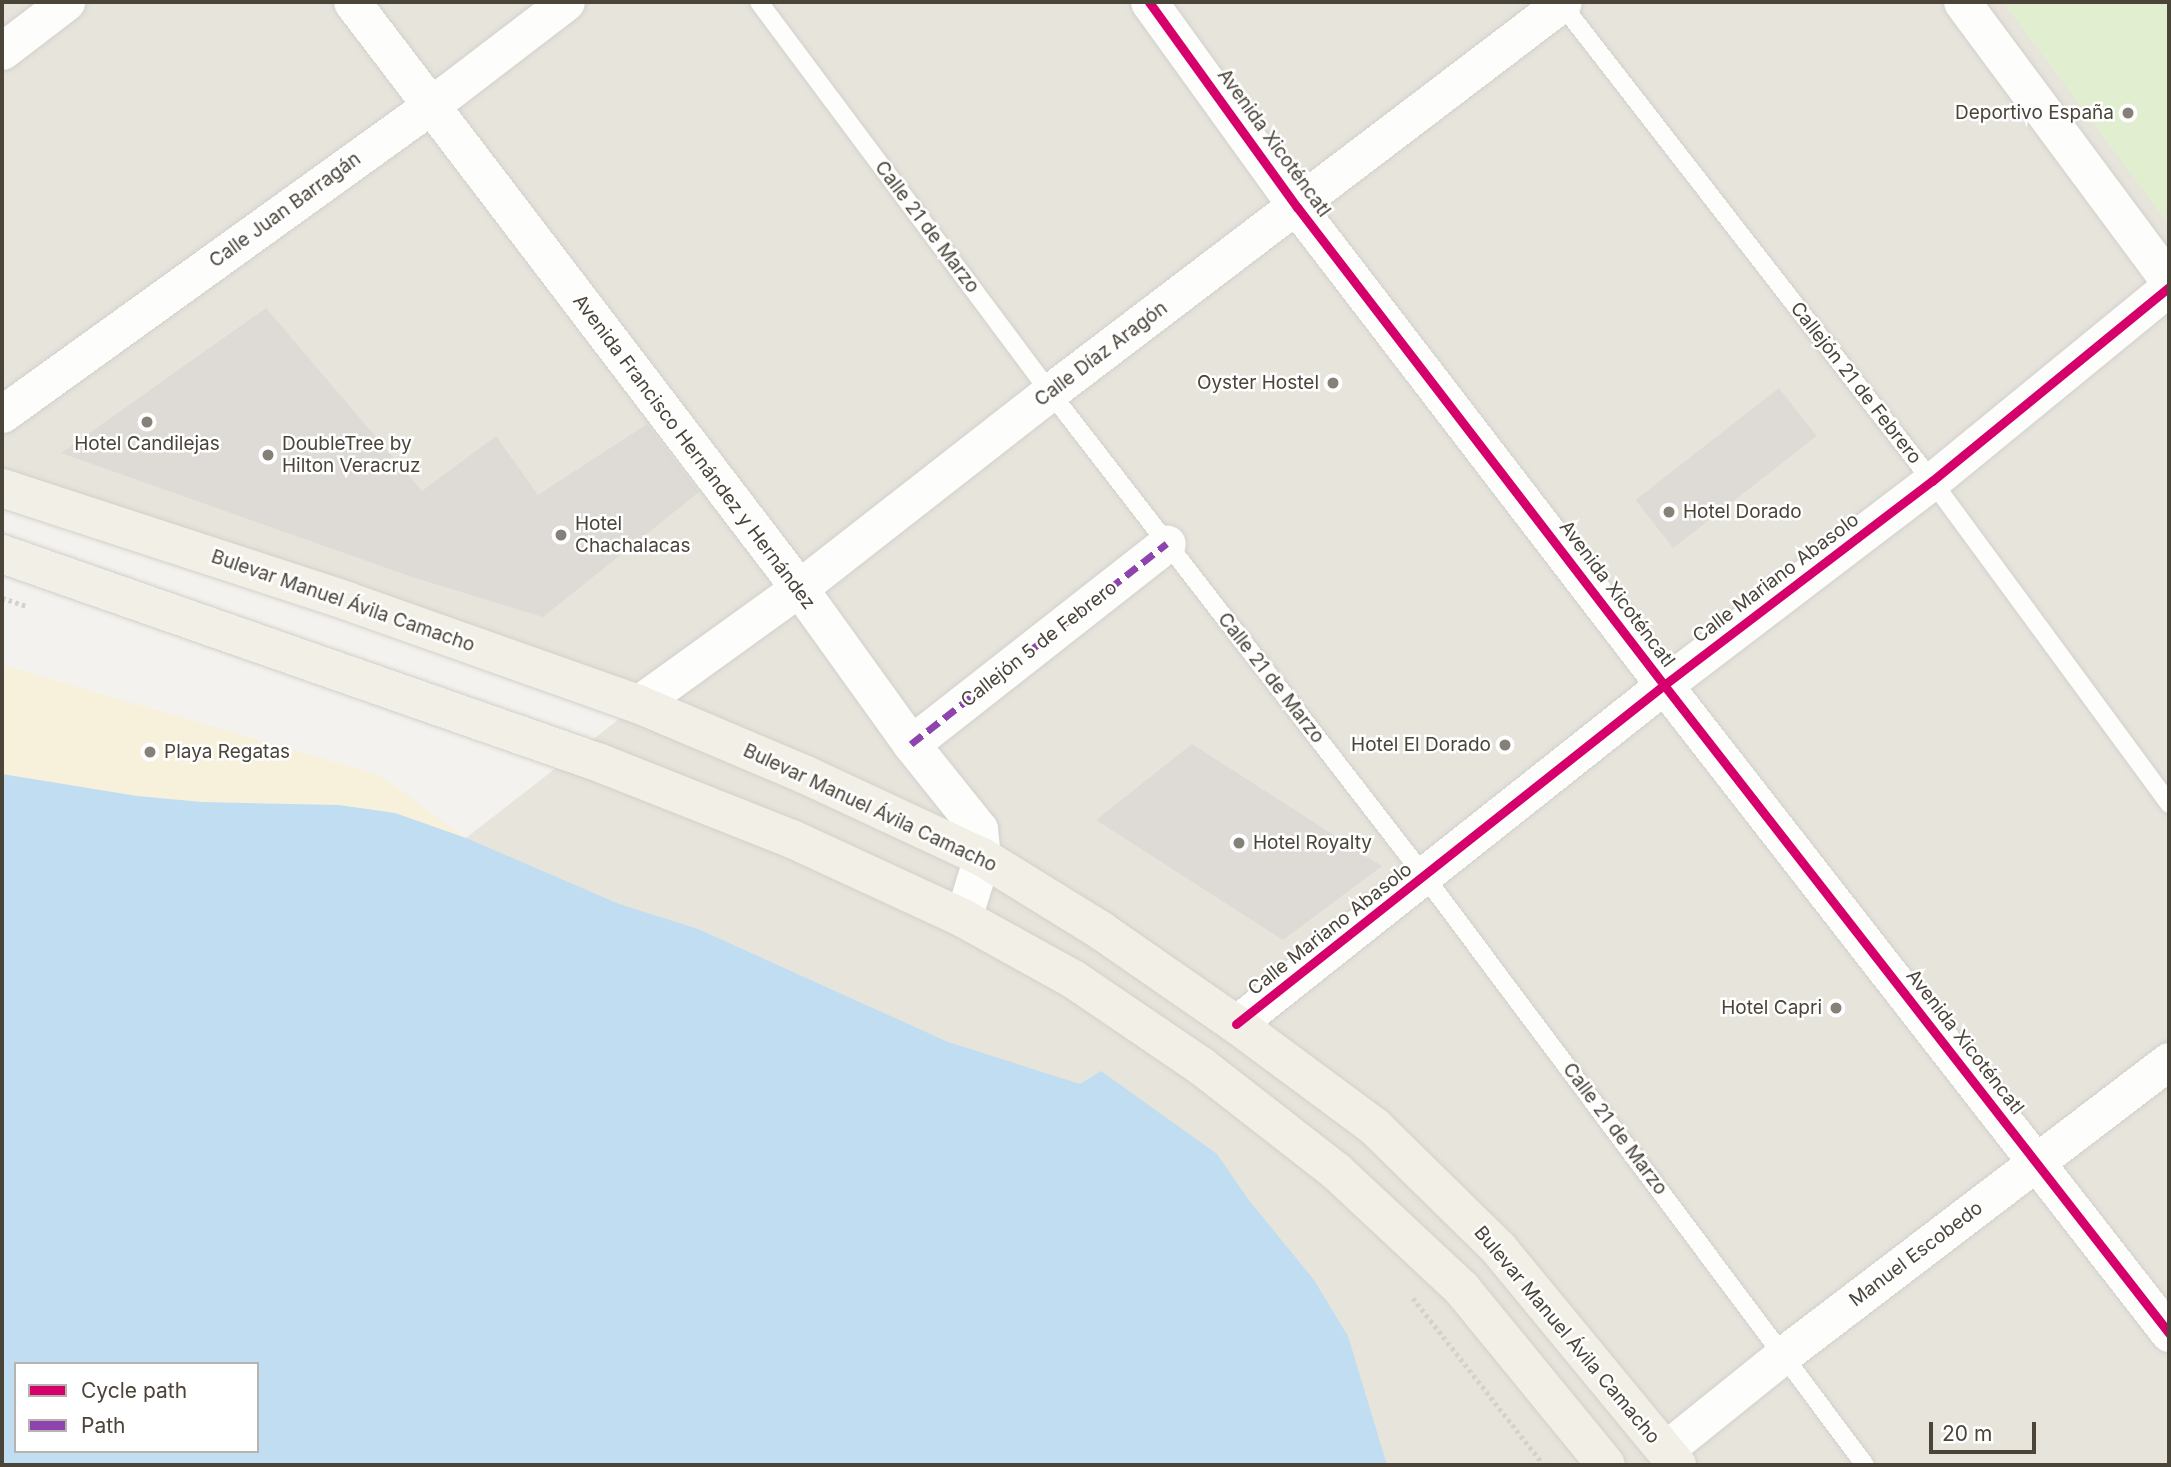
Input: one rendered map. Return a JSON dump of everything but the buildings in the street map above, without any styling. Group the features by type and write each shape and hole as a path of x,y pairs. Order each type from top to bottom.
{"main road":[{"name":"Bulevar Manuel Ávila Camacho","path":"2,488 347,601 638,704 806,775 982,857 1100,930 1236,1024 1375,1127 1489,1240 1671,1458"},
{"path":"2,554 600,764 792,838 963,918 1096,994 1201,1066 1336,1171 1462,1289 1606,1465"}],"street":[{"path":"2,51 66,2"},
{"name":"Avenida Francisco Hernández y Hernández","path":"352,2 799,588 911,744 979,829 982,857 963,918"},
{"name":"Calle Juan Barragán","path":"2,414 430,106 566,2"},
{"name":"Avenida Xicoténcatl","path":"1149,2 1297,207 1664,685 2169,1333"},
{"name":"Calle Díaz Aragón","path":"638,704 799,588 1050,392 1297,207 1561,2"},
{"path":"1962,2 2169,284"},
{"name":"Calle Mariano Abasolo","path":"1236,1024 1425,877 1664,685 1932,481 2169,284"},
{"name":"Callejón 5 de Febrero","path":"911,744 1167,544"},
{"name":"Manuel Escobedo","path":"1671,1458 1783,1355 2169,1061"}],"lane":[{"name":"Calle 21 de Marzo","path":"759,2 1050,392 1425,877 1865,1465"},
{"name":"Callejón 21 de Febrero","path":"1561,2 1932,481 2169,804"}],"path":[{"path":"2,598 40,610"},
{"path":"1410,1294 1544,1465"}],"shaded area":[{"path":"2,2 2169,2 2169,1465 1048,1465 466,838 646,698 2,468"}],"green space":[{"name":"Deportivo España","path":"2003,2 2169,2 2169,225"}],"sand":[{"name":"Playa Regatas","path":"2,665 379,775 466,838 395,813 339,805 202,802 137,796 2,774"}],"water":[{"path":"2,774 137,796 202,802 339,805 395,813 466,838 619,904 698,929 948,1042 1080,1084 1101,1071 1217,1154 1248,1199 1314,1280 1348,1336 1387,1465 2,1465"}],"marked path":[{"path":"911,744 1167,543"}],"cycle path":[{"path":"1149,2 1297,207 1664,685 2169,1333"},
{"path":"1236,1024 1664,685 1932,481 2169,287"}],"place":[{"name":"Deportivo España","path":"2128,113"},
{"name":"Oyster Hostel","path":"1333,383"},
{"name":"Hotel Candilejas","path":"147,422"},
{"name":"DoubleTree by Hilton Veracruz","path":"268,455"},
{"name":"Hotel Dorado","path":"1669,512"},
{"name":"Hotel Chachalacas","path":"561,535"},
{"name":"Hotel El Dorado","path":"1505,745"},
{"name":"Playa Regatas","path":"150,752"},
{"name":"Hotel Royalty","path":"1239,843"},
{"name":"Hotel Capri","path":"1836,1008"}]}
